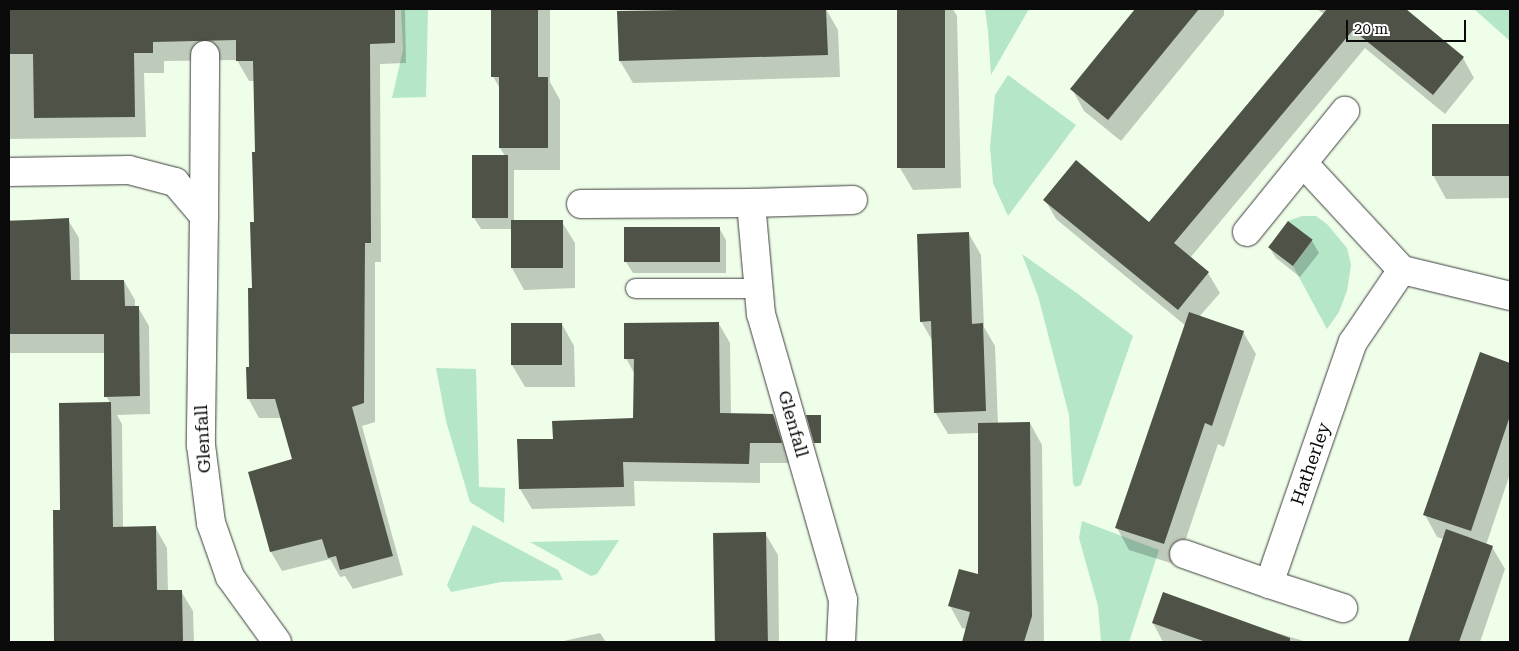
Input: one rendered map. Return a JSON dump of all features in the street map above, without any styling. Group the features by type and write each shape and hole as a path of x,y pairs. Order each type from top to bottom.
{"street":[{"name":"Glenfall","path":"205,55 201,445 211,523 230,577 277,642"},
{"path":"1247,232 1345,111"},
{"path":"1303,163 1402,270 1510,296"},
{"path":"9,172 129,170 175,182 204,216"},
{"path":"581,204 853,200"},
{"name":"Glenfall","path":"751,203 761,314 843,600 842,642"},
{"name":"Hatherley","path":"1269,584 1353,342 1402,270"},
{"path":"1184,554 1343,608"}],"lane":[{"path":"635,288 758,288"}],"green space":[{"path":"401,9 428,9 426,97 392,98 403,50"},
{"path":"985,9 1029,9 991,75 988,31"},
{"path":"1474,9 1510,9 1510,41"},
{"path":"1008,75 1076,125 1008,216 993,183 990,147 995,95"},
{"path":"1302,216 1316,216 1327,224 1347,248 1351,265 1347,291 1339,312 1327,329 1293,266 1313,240 1288,221"},
{"path":"1022,254 1133,336 1081,485 1075,487 1073,483 1069,415 1038,296"},
{"path":"436,368 476,369 479,487 505,488 504,523 470,502 446,421"},
{"path":"1082,521 1159,550 1129,642 1101,642 1098,606 1079,538"},
{"path":"473,525 558,570 563,580 501,582 451,592 447,585"},
{"path":"619,540 597,574 591,576 530,542"}],"building":[{"path":"9,9 395,9 395,43 370,44 371,243 365,243 364,403 352,407 393,556 340,570 336,556 328,558 322,539 270,552 248,472 292,459 275,399 247,399 246,367 249,367 248,288 252,288 250,222 254,222 252,152 255,152 253,61 236,61 236,40 153,42 153,53 134,53 135,117 34,118 33,54 9,54"},
{"path":"491,9 538,9 538,77 548,77 548,148 499,148 499,77 491,77"},
{"path":"826,9 828,55 619,61 617,11"},
{"path":"897,9 945,9 945,168 897,168"},
{"path":"1135,9 1199,9 1108,120 1070,89"},
{"path":"1327,9 1406,9 1464,57 1433,95 1353,30 1174,243 1209,272 1178,310 1043,200 1076,160 1149,222"},
{"path":"1432,124 1510,124 1510,176 1432,176"},
{"path":"472,155 508,155 508,218 472,218"},
{"path":"69,218 71,280 124,280 125,306 139,306 140,396 104,397 104,334 9,334 9,221"},
{"path":"511,220 563,220 563,268 511,268"},
{"path":"1288,221 1313,240 1293,266 1268,247"},
{"path":"624,227 720,227 720,262 624,262"},
{"path":"969,232 972,324 983,323 986,411 934,413 931,321 920,322 917,234"},
{"path":"1189,312 1244,331 1212,426 1205,423 1164,544 1115,528"},
{"path":"719,322 720,413 773,414 782,443 750,443 749,464 623,462 624,487 519,489 517,439 553,439 552,421 633,418 634,359 624,359 624,323"},
{"path":"511,323 562,323 562,365 511,365"},
{"path":"1480,352 1510,363 1510,416 1471,531 1423,515"},
{"path":"111,402 113,527 156,526 157,590 182,590 183,642 54,642 53,510 60,510 59,403"},
{"path":"806,415 821,415 821,443 814,443"},
{"path":"1030,422 1032,616 1024,642 962,642 970,612 948,606 959,569 978,574 978,423"},
{"path":"1446,529 1493,546 1459,642 1408,642"},
{"path":"766,532 768,642 715,642 713,533"},
{"path":"1163,592 1290,638 1290,642 1206,642 1152,623"}]}
